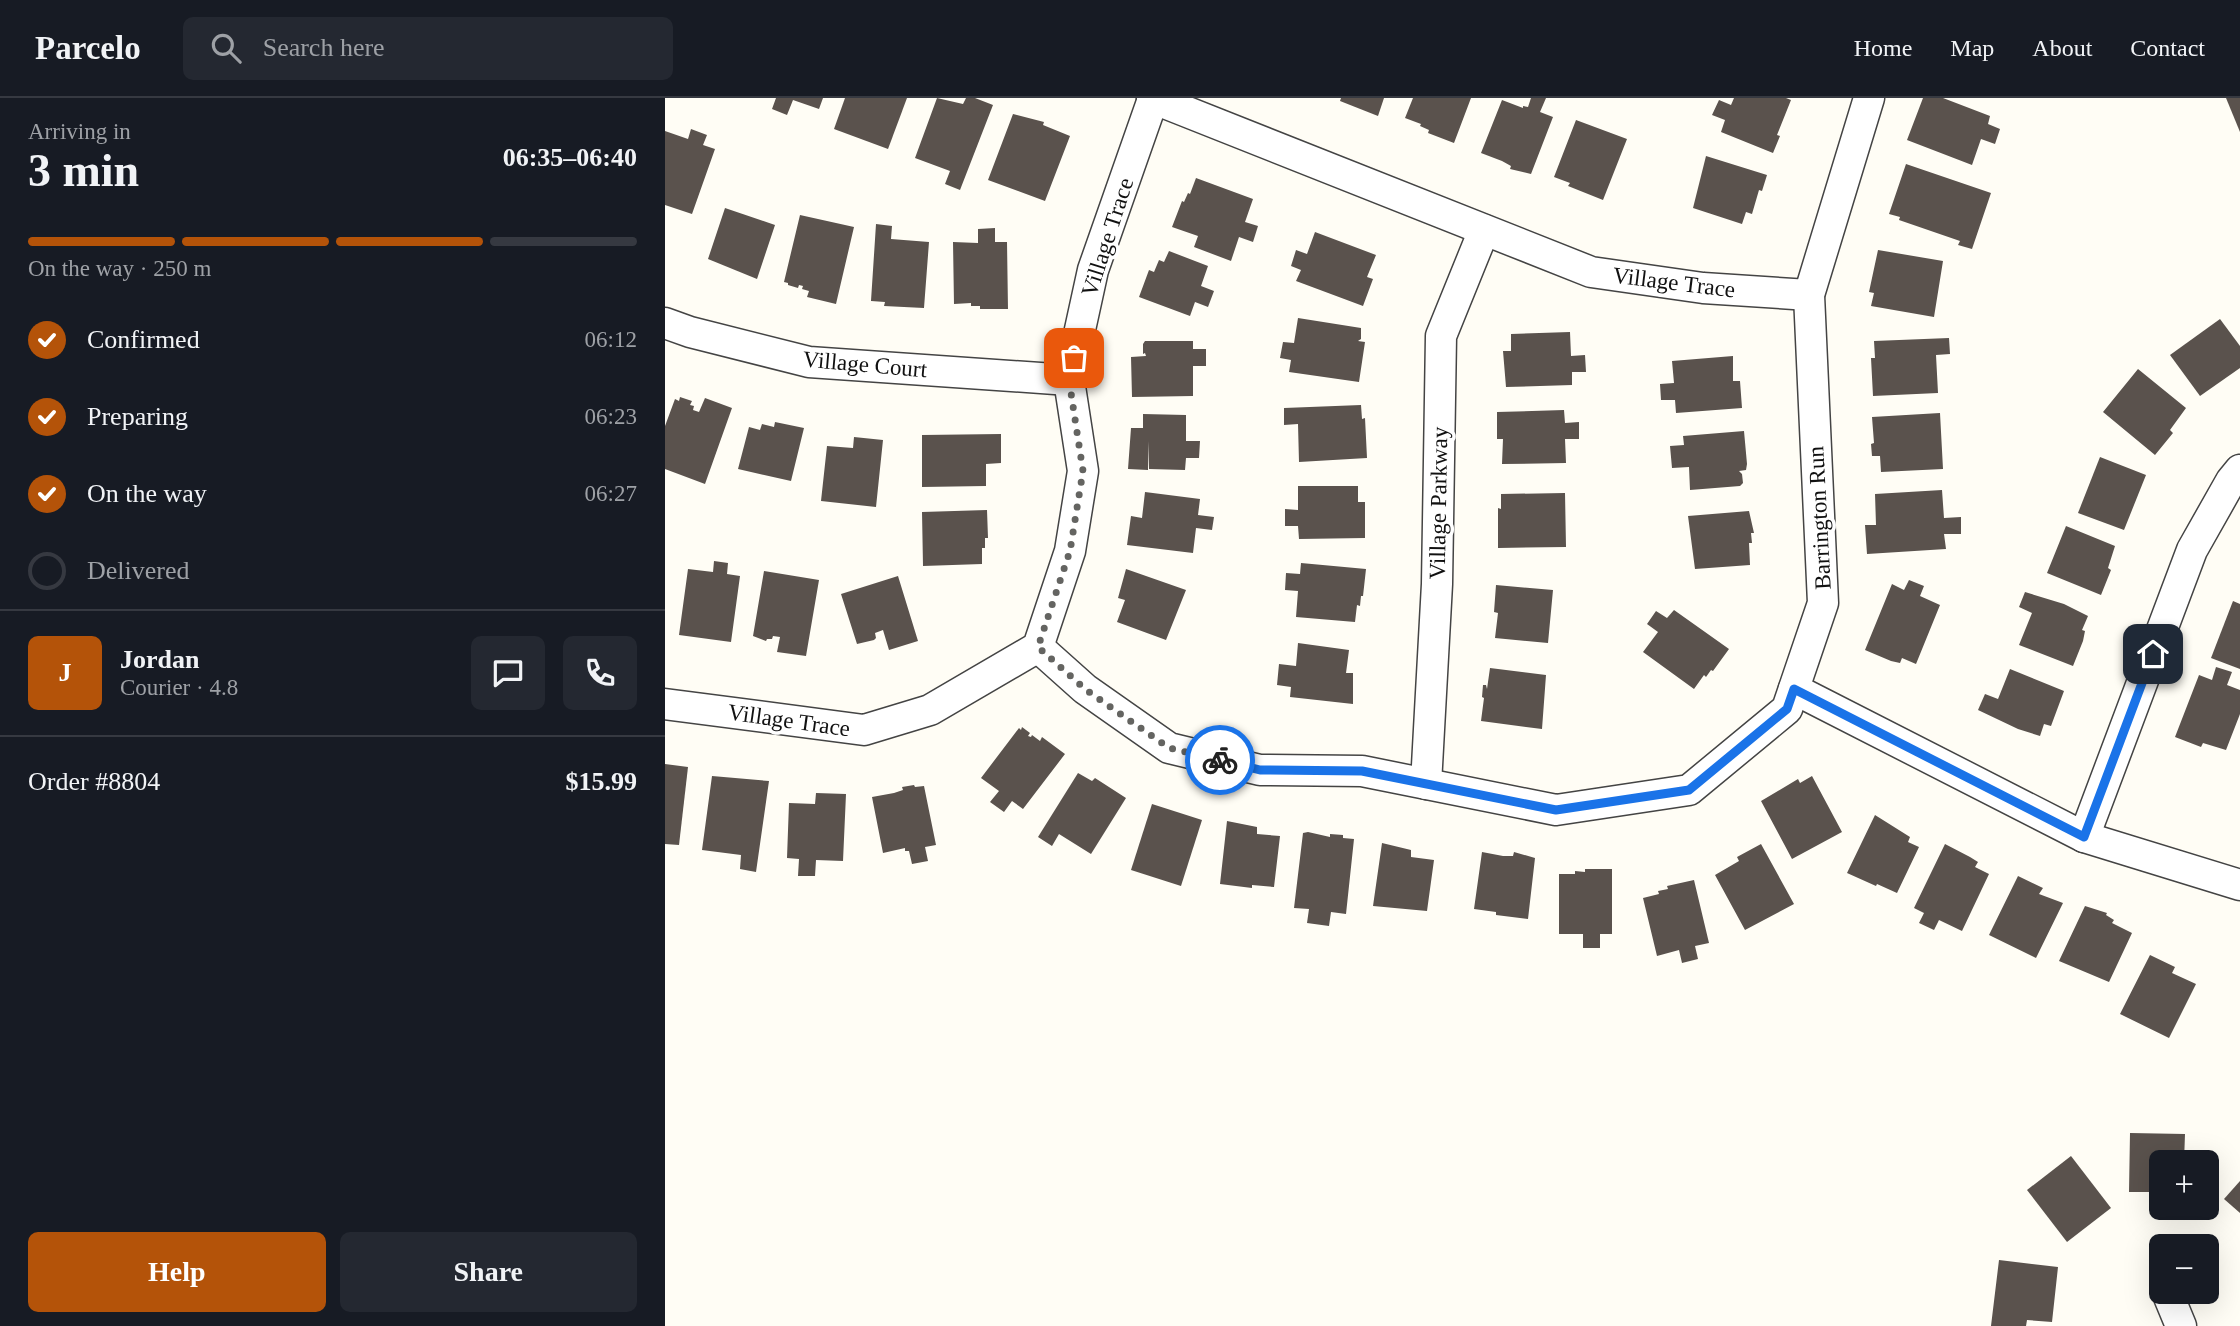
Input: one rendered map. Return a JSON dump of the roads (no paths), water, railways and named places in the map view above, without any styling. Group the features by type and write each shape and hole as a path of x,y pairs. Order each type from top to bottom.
{"street":[{"name":"Village Trace","path":"665,704 864,730 930,710 1038,647 1070,551 1083,471 1069,380 1093,270 1153,98 1591,272 1703,288 1809,295"},
{"name":"Barrington Run","path":"1038,647 1085,689 1169,748 1260,770 1362,771 1556,810 1689,790 1787,709 1823,603 1809,295 1869,98"},
{"name":"Village Parkway","path":"1426,784 1437,584 1441,336 1484,230"},
{"name":"Village Court","path":"665,323 689,332 809,362 1069,380"},
{"path":"2084,837 2192,550 2240,470"},
{"path":"1794,689 2084,837 2240,885"},
{"path":"2172,1304 2181,1326"}]}
